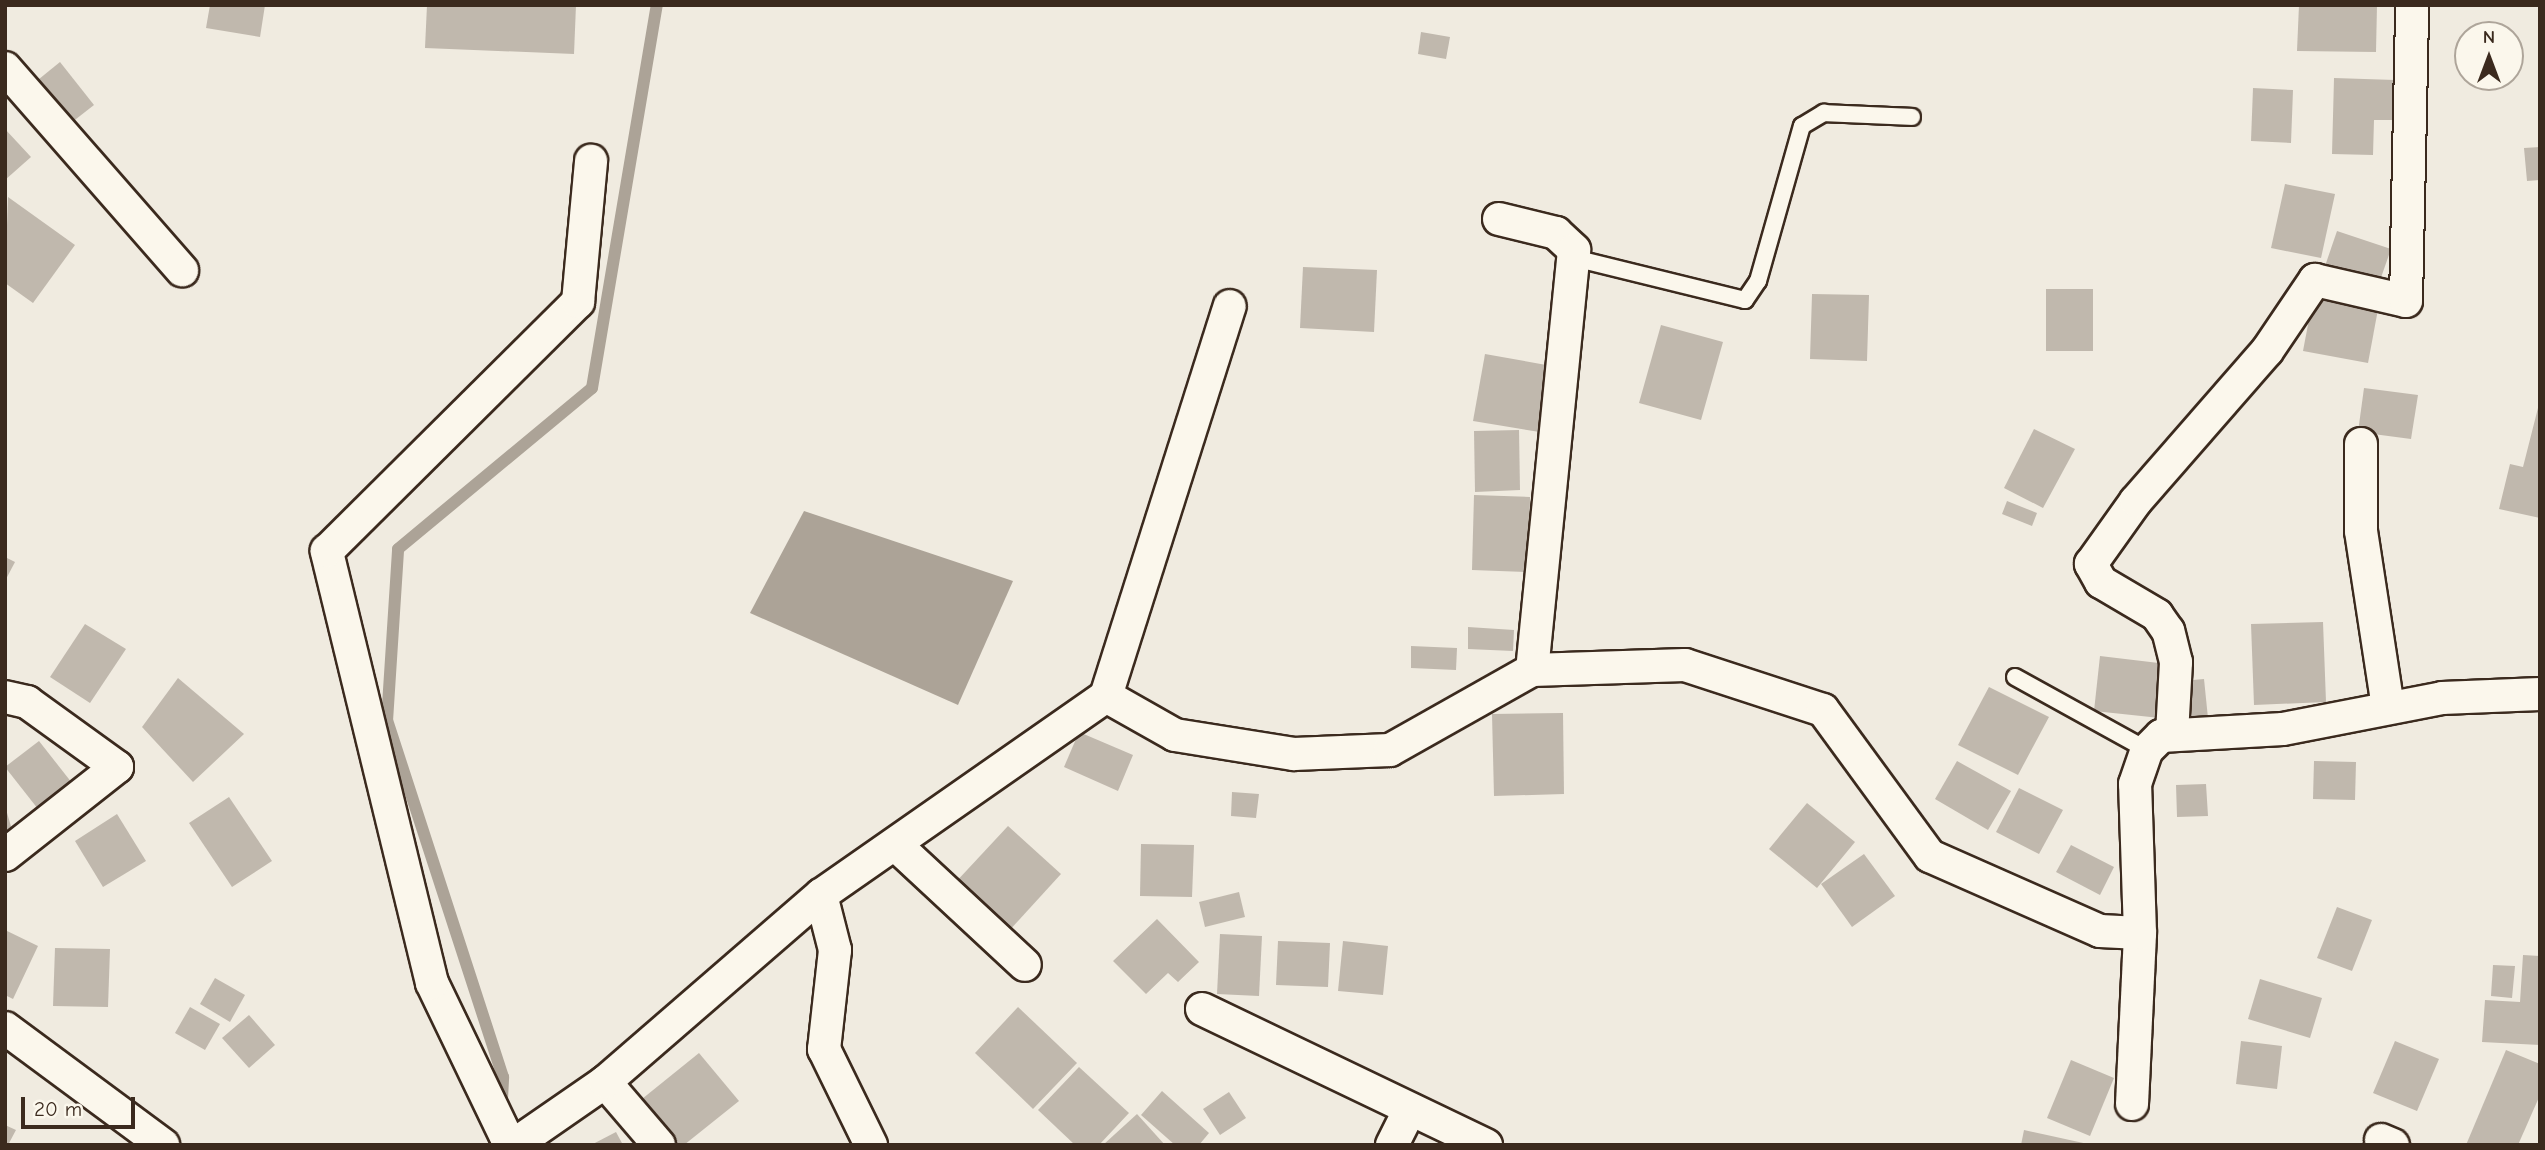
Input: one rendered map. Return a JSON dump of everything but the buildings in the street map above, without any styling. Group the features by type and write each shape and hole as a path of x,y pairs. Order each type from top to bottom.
{"street":[{"path":"2132,1104 2140,933 2135,784 2160,742 2176,662 2168,631 2157,615 2101,582 2091,564 2136,500 2267,351 2315,280 2406,301 2412,5"},
{"path":"5,68 182,271"},
{"path":"590,162 578,302 327,551 432,984 512,1145 605,1082 821,895 898,847 1106,696 1230,306"},
{"path":"1499,219 1556,233 1570,241 1574,258 1532,670"},
{"path":"2361,444 2361,531 2388,707"},
{"path":"1106,696 1175,735 1294,754 1390,750 1532,670 1685,665 1823,710 1930,856 2100,931 2140,933"},
{"path":"2160,742 2283,729 2388,707 2540,694"},
{"path":"5,697 27,702 117,767 5,855"},
{"path":"898,847 1025,965"},
{"path":"821,895 835,950 824,1049 871,1145"},
{"path":"1202,1009 1486,1145"},
{"path":"5,1028 163,1145"},
{"path":"605,1082 659,1145"},
{"path":"1392,1145 1410,1109"}],"lane":[{"path":"1574,258 1745,300 1758,281 1802,125 1824,113 1912,117"},
{"path":"2015,677 2160,742"}],"shaded area":[{"path":"804,511 1013,581 958,705 750,613"}],"waterway":[{"path":"502,1099 503,1077 387,721 398,549 592,388 657,5"}]}
